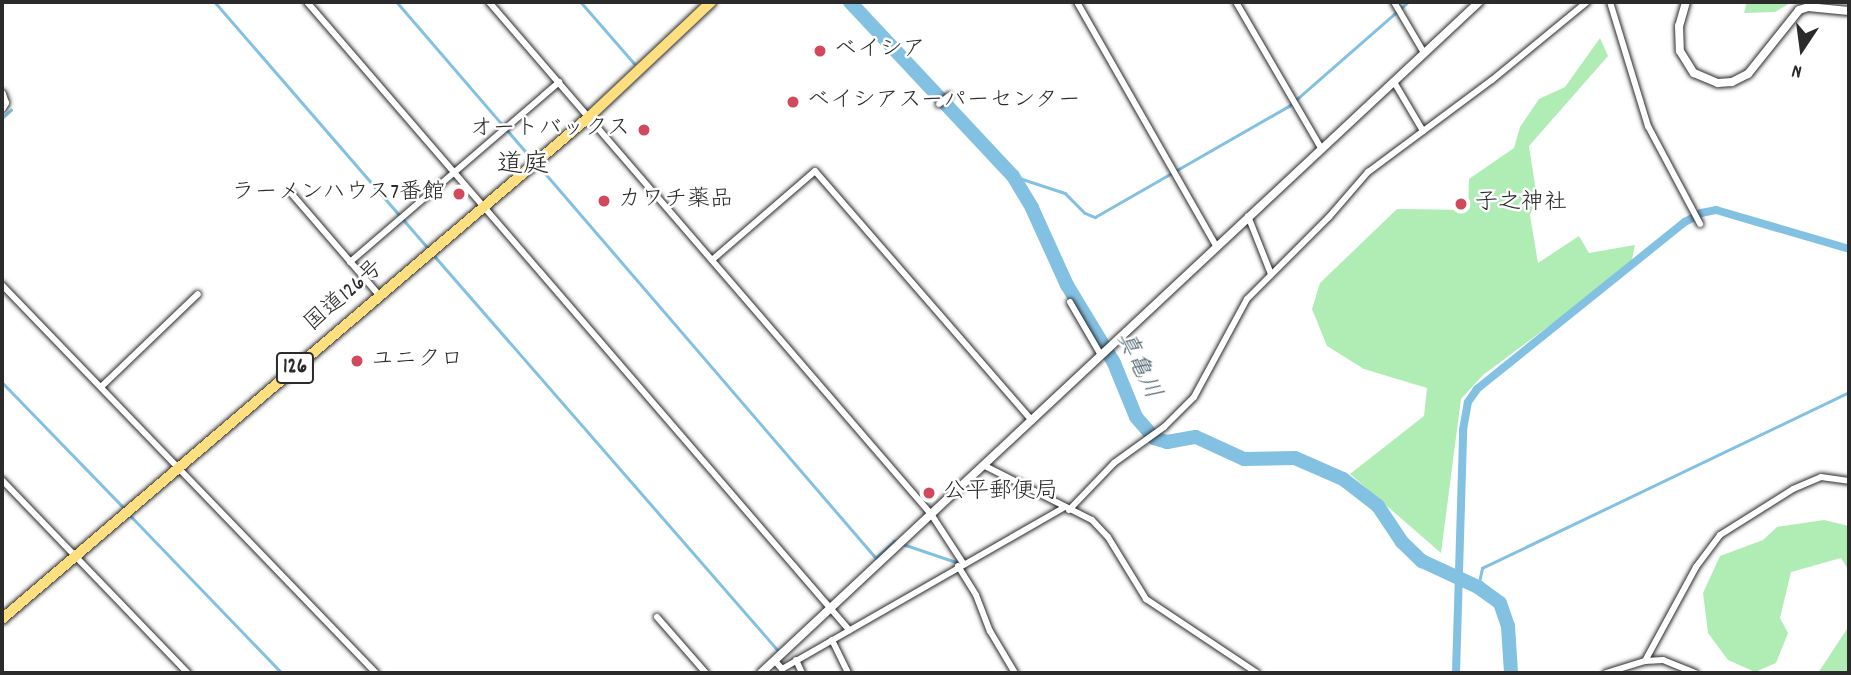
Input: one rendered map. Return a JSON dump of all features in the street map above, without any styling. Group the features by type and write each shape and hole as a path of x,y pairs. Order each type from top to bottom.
{"highway":[{"name":"国道126号","path":"2,619 589,117 711,2"}],"street":[{"path":"307,2 849,630"},
{"path":"489,2 931,514 976,595 990,631 1015,673"},
{"path":"1077,2 1217,247"},
{"path":"1236,2 1321,148"},
{"path":"1394,2 1424,53"},
{"path":"761,673 1479,2"},
{"path":"775,661 782,669 960,565 1066,509 1114,463 1164,427 1194,397 1247,299 1329,217 1368,172 1492,80 1587,2"},
{"path":"1610,2 1648,126 1700,224"},
{"path":"1686,2 1679,26 1680,51 1694,73 1718,83 1731,82 1748,74 1799,10 1808,7 1849,11"},
{"path":"350,262 559,82"},
{"path":"1394,82 1423,131"},
{"path":"2,94 5,103 2,108"},
{"path":"939,104 948,96"},
{"path":"712,260 816,171 1032,421"},
{"path":"291,193 379,295"},
{"path":"1248,216 1271,274"},
{"path":"2,285 376,673"},
{"path":"101,387 198,294"},
{"path":"1070,302 1101,355"},
{"path":"985,466 1092,520 1108,537 1137,587 1160,611 1256,673"},
{"path":"1645,661 1696,567 1720,535 1793,489 1821,477 1849,481"},
{"path":"2,480 188,673"},
{"path":"657,617 706,673"},
{"path":"832,640 848,673"},
{"path":"796,660 802,673"},
{"path":"1611,672 1645,661 1663,660 1695,673"}],"green space":[{"path":"1747,2 1792,2 1775,12 1744,13"},
{"path":"1600,38 1608,56 1529,146 1537,198 1530,215 1538,263 1579,236 1589,253 1635,245 1631,265 1483,375 1461,399 1441,553 1350,474 1424,416 1427,388 1364,369 1327,346 1312,309 1320,283 1397,209 1468,210 1469,179 1514,148 1520,127 1539,99 1565,87"},
{"path":"1824,520 1849,526 1849,571 1841,558 1791,572 1780,618 1788,633 1776,663 1755,672 1728,660 1708,633 1703,593 1720,556 1763,540 1777,527"},
{"path":"1849,626 1849,673 1818,673"}],"waterway":[{"path":"215,2 428,248"},
{"path":"397,2 534,161"},
{"path":"581,2 634,63"},
{"name":"真亀川","path":"850,2 1013,176 1032,208 1067,285 1114,363 1136,417 1154,438 1167,442 1196,437 1244,459 1295,458 1343,479 1378,506 1402,542 1422,561 1478,587 1500,603 1508,626 1511,673"},
{"path":"1013,176 1065,193 1085,213 1095,217 1289,106 1408,2"},
{"path":"2,118 11,110"},
{"path":"539,166 876,558 894,541 956,562"},
{"path":"1456,673 1463,430 1468,402 1477,389 1685,222 1701,213 1716,210 1849,249"},
{"path":"432,253 777,649"},
{"path":"2,382 125,509"},
{"path":"1478,587 1482,568 1849,392"},
{"path":"129,514 282,673"}],"place":[{"name":"ベイシア","path":"820,51"},
{"name":"ベイシアスーパーセンター","path":"793,102"},
{"name":"オートバックス","path":"644,130"},
{"name":"ラーメンハウス7番館","path":"459,194"},
{"name":"カワチ薬品","path":"604,201"},
{"name":"子之神社","path":"1461,204"},
{"name":"ユニクロ","path":"357,361"},
{"name":"公平郵便局","path":"929,493"}],"district":[{"name":"道庭","path":"523,166"}]}
